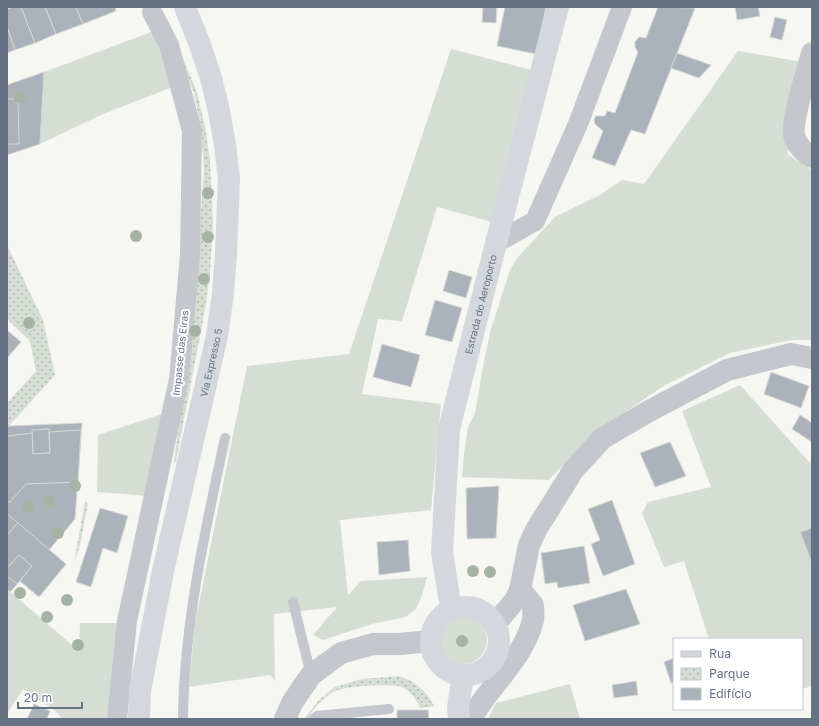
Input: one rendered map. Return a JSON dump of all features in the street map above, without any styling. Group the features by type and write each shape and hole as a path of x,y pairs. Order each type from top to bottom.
{"main road":[{"name":"Via Expresso 5","path":"139,719 140,692 163,571 217,336 223,293 226,253 229,179 224,138 211,78 185,7"},
{"name":"Estrada do Aeroporto","path":"453,607 449,597 442,552 449,429 558,7"},
{"path":"466,606 478,609 494,623 498,628 500,639 498,650 494,660 486,668 476,674 463,675 453,673 443,667 435,658 430,640 431,630 441,615 453,607 466,606"},
{"path":"459,719 458,708 463,675"}],"street":[{"path":"496,243 535,221 578,124 622,7"},
{"name":"Impasse das Eiras","path":"117,719 127,621 179,380 190,255 192,131 169,45 150,10"},
{"path":"812,53 793,125 794,138 801,148 812,157"},
{"path":"494,623 516,599 520,590 529,546 536,530 574,469 603,438 651,410 728,370 791,354 812,358"},
{"path":"471,719 476,709 512,661 528,636 533,619 533,605 520,590"},
{"path":"285,719 292,703 311,675 341,653 373,644 400,644 430,640"}],"lane":[{"path":"183,719 183,699 189,622 203,536 225,438"},
{"path":"293,602 311,675"},
{"path":"313,719 317,716 389,709"}],"green space":[{"path":"154,31 175,86 103,114 40,144 44,72"},
{"path":"451,49 536,71 492,222 437,207 402,321 378,319 362,394 441,404 431,510 340,520 348,595 361,581 427,577 421,598 416,609 406,617 372,624 323,640 313,635 337,607 274,614 275,681 270,675 189,687 195,623 247,366 349,354"},
{"path":"738,51 808,63 787,154 812,170 812,340 791,340 730,353 665,385 592,435 549,480 462,477 468,427 475,413 491,329 510,270 517,258 555,217 602,194 622,180 644,184"},
{"path":"180,52 197,92 205,127 210,161 213,222 210,273 205,310 176,461 174,462 181,411 200,226 204,170 201,127 194,93 181,61"},
{"path":"7,245 43,320 55,375 7,428 7,403 36,371 30,341 7,319"},
{"path":"740,385 812,465 812,686 803,689 803,638 709,638 684,561 664,567 642,513 648,502 711,487 682,411"},
{"path":"165,413 149,496 97,492 98,435"},
{"path":"85,502 88,503 80,545 74,563"},
{"path":"7,589 79,651 80,623 121,623 108,719 63,719 54,710 23,689 7,714"},
{"path":"463,616 472,618 480,623 485,631 487,640 485,649 480,657 472,662 463,664 454,662 446,657 441,649 439,640 441,631 446,623 454,618"},
{"path":"399,676 420,687 434,706 420,708 413,696 402,687 389,685 358,686 340,689 331,693 312,711 307,719 304,719 320,699 335,687 362,679"},
{"path":"570,684 580,719 488,719 496,703"}],"building":[{"path":"21,7 35,43 15,50 7,27 7,9"},
{"path":"21,7 45,7 56,34 35,43"},
{"path":"45,7 76,7 83,24 56,34"},
{"path":"76,7 115,7 116,11 83,24"},
{"path":"483,7 497,7 496,23 482,22"},
{"path":"505,7 546,7 536,54 497,46"},
{"path":"658,7 695,8 645,134 631,130 615,166 592,158 603,131 595,124 594,119 596,116 605,116 607,111 615,113 638,52 635,47 635,42 639,37 646,38"},
{"path":"735,7 758,7 760,16 737,20"},
{"path":"775,17 787,20 782,40 770,37"},
{"path":"7,27 15,50 7,53"},
{"path":"677,53 711,65 699,78 671,68"},
{"path":"44,72 40,144 7,155 7,85"},
{"path":"7,99 18,99 19,144 7,144"},
{"path":"449,270 472,277 466,298 443,291"},
{"path":"435,300 462,308 452,342 425,335"},
{"path":"7,330 21,342 7,358"},
{"path":"382,344 420,355 411,387 373,377"},
{"path":"771,372 809,386 801,408 764,394"},
{"path":"800,415 812,423 812,442 792,429"},
{"path":"82,423 75,519 49,550 66,564 39,597 20,581 10,592 7,589 7,428 9,426"},
{"path":"49,429 50,453 33,454 32,430"},
{"path":"81,430 78,482 26,484 9,503 7,501 7,436 32,433 33,454 50,453 49,432"},
{"path":"670,442 686,476 655,487 640,453"},
{"path":"499,486 496,538 467,539 466,488"},
{"path":"612,500 635,564 603,576 591,544 600,540 588,509"},
{"path":"100,508 128,516 117,553 103,548 91,587 76,582"},
{"path":"7,514 18,523 7,535"},
{"path":"18,523 66,564 39,597 20,581 32,566 19,555 7,568 7,535"},
{"path":"812,528 812,563 800,532"},
{"path":"408,540 410,571 379,575 377,542"},
{"path":"584,546 590,583 558,588 557,582 545,584 541,553"},
{"path":"19,555 32,566 17,584 7,576 7,568"},
{"path":"626,589 640,624 585,641 573,605"},
{"path":"673,658 673,682 671,683 664,662"},
{"path":"636,681 638,695 614,698 612,685"},
{"path":"34,704 50,711 47,719 27,719"},
{"path":"397,710 428,710 429,719 397,719"}]}
